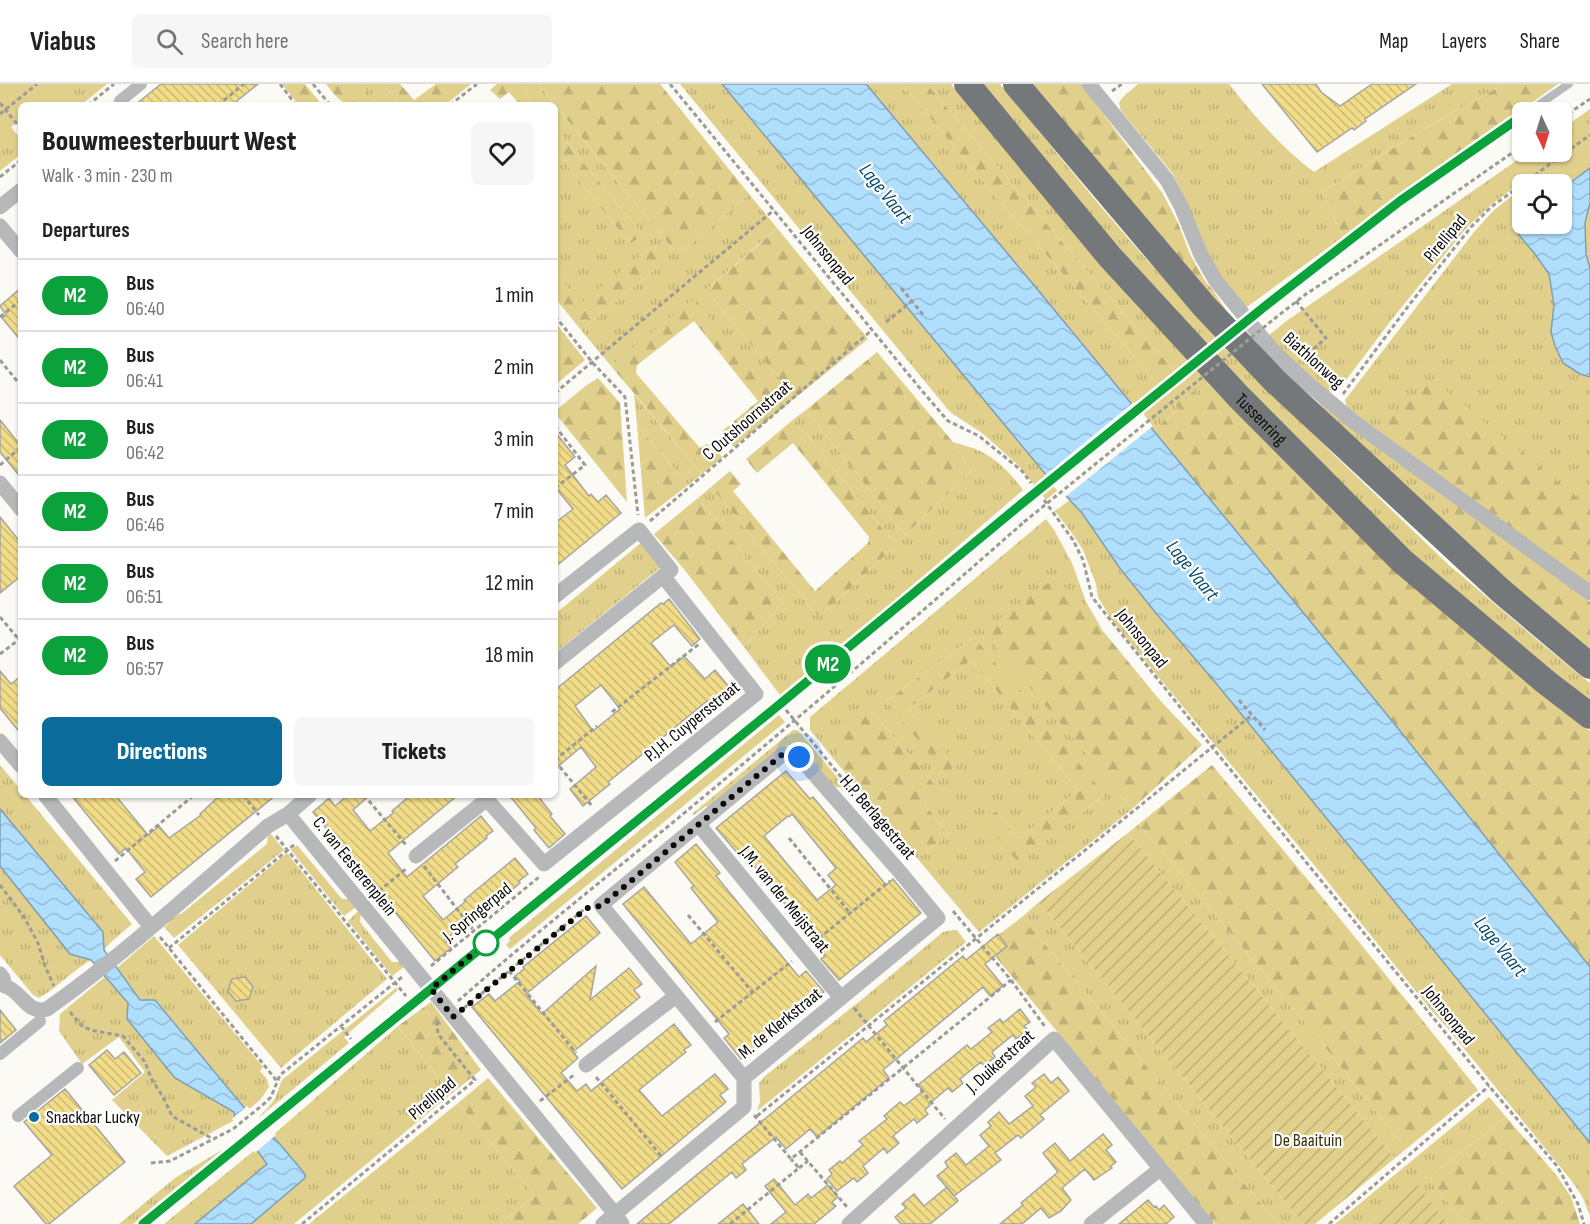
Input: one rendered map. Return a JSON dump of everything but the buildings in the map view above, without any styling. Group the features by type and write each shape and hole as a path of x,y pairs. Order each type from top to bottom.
{"highway":[{"name":"Tussenring","path":"967,84 1110,257 1238,396 1402,561 1547,683 1590,716"},
{"name":"Tussenring","path":"1016,84 1204,306 1274,380 1501,591 1590,666"}],"street":[{"path":"120,102 141,84"},
{"name":"Biathlonweg","path":"1089,84 1167,180 1181,206 1201,255 1216,281 1273,351 1354,422 1590,593"},
{"path":"0,207 18,192"},
{"path":"0,226 18,247"},
{"path":"0,483 18,505"},
{"path":"558,594 639,530"},
{"name":"P.J.H. Cuypersstraat","path":"544,864 756,694 663,576 671,570 639,530"},
{"path":"558,661 663,576"},
{"path":"0,741 18,762"},
{"name":"H.P. Berlagestraat","path":"699,825 783,754 799,757 938,918"},
{"path":"47,798 151,927"},
{"path":"288,814 307,798"},
{"path":"412,861 484,798"},
{"path":"486,798 544,864"},
{"name":"C. van Eesterenplein","path":"0,1054 47,1009 151,927 268,826 288,814 529,1110 613,1221"},
{"path":"699,825 601,906 744,1078"},
{"name":"J.M. van der Meijstraat","path":"699,825 843,997"},
{"name":"M. de Klerkstraat","path":"750,1112 744,1078 938,918"},
{"path":"2,982 16,992 40,1016"},
{"path":"586,1065 676,996"},
{"name":"J. Duikerstraat","path":"852,1221 1054,1039 1206,1224"},
{"path":"18,1116 78,1068"},
{"path":"613,1221 750,1112"},
{"path":"1091,1224 1160,1169"}],"lane":[{"path":"1543,102 1569,84"},
{"path":"143,1224 1264,307 1400,201 1512,123"}],"path":[{"path":"0,114 37,84"},
{"path":"92,102 114,84"},
{"path":"222,102 244,84"},
{"path":"280,84 294,102"},
{"path":"313,84 326,102"},
{"path":"454,102 477,84"},
{"name":"Johnsonpad","path":"670,84 948,421 979,436 1022,471 1035,488"},
{"path":"1572,111 1590,99"},
{"path":"0,103 18,125"},
{"name":"Pirellipad","path":"1349,386 1471,227 1491,207 1590,135"},
{"name":"Pirellipad","path":"302,1224 475,1080 438,1034 436,1025 438,1020 451,1013 520,948 899,632 1024,522 1296,301 1512,153"},
{"path":"0,177 18,162"},
{"path":"558,390 774,210"},
{"path":"901,288 925,317"},
{"path":"886,322 912,301"},
{"path":"1296,301 1326,338 1302,359"},
{"path":"0,317 18,302"},
{"path":"558,320 592,362 625,397 639,530"},
{"name":"C Outshoornstraat","path":"639,530 872,330"},
{"path":"0,360 18,382"},
{"path":"558,430 585,465 558,486"},
{"path":"0,465 18,450"},
{"name":"Johnsonpad","path":"1041,497 1073,540 1083,560 1092,597 1489,1086 1557,1166 1578,1204 1584,1224"},
{"path":"0,617 18,638"},
{"path":"612,712 710,635"},
{"path":"0,654 18,641"},
{"path":"1239,700 1265,730"},
{"path":"799,1168 750,1112 869,1025 1252,715"},
{"path":"558,758 597,726"},
{"path":"558,764 602,818"},
{"path":"105,870 190,798"},
{"path":"245,798 406,996"},
{"path":"169,948 306,836"},
{"path":"789,838 850,913"},
{"path":"362,904 412,861"},
{"name":"J. Springerpad","path":"417,972 538,879 544,864"},
{"path":"0,885 24,917 38,943 45,966 61,1000 83,1027 123,1036 145,1062 172,1116 213,1139"},
{"path":"451,1013 587,908 601,906"},
{"path":"688,915 753,993"},
{"path":"151,927 277,1081"},
{"path":"976,940 1011,980 1054,1039"},
{"path":"151,1163 170,1161 233,1129 271,1097 280,1075 396,982 417,972"},
{"path":"791,1159 1011,980"},
{"path":"843,997 869,1025 953,1129"},
{"path":"341,1026 352,1040"},
{"path":"529,1110 586,1065"},
{"path":"1329,1224 1489,1086"},
{"path":"800,1152 852,1221"},
{"path":"730,1224 808,1161"}],"green space":[{"path":"0,84 65,84 43,102 18,102 18,121 0,136"},
{"path":"44,84 107,84 85,102 22,102"},
{"path":"282,84 305,84 319,101 297,102"},
{"path":"326,84 361,84 376,102 343,102"},
{"path":"361,84 383,84 398,102 376,102"},
{"path":"383,84 400,84 414,100 436,84 471,84 449,102 398,102"},
{"path":"497,84 518,84 533,102 517,102 509,92 500,99 490,90"},
{"path":"518,84 538,84 553,102 533,102"},
{"path":"538,84 660,84 749,194 677,254 558,108 558,102 553,102"},
{"path":"680,84 722,84 1059,489 1046,500 1018,465 982,433 950,412"},
{"path":"866,84 902,84 1179,409 1153,430"},
{"path":"902,84 927,84 1196,395 1211,383 1491,650 1590,731 1590,967 1380,706 1153,430 1179,409"},
{"path":"927,84 951,84 1044,196 1211,383 1196,395"},
{"path":"978,84 1000,84 1147,260 1330,451 1450,566 1590,683 1590,707 1435,580 1204,347"},
{"path":"1029,84 1081,84 1163,194 1190,254 1205,281 1230,316 1206,291"},
{"path":"1138,84 1229,84 1269,131 1314,172 1452,84 1504,84 1446,116 1322,192 1343,237 1244,309 1219,279 1173,174 1121,111 1119,103 1122,98"},
{"path":"1504,84 1558,84 1533,102 1512,102 1512,117 1343,237 1322,192 1446,116"},
{"path":"18,106 18,118 16,115 15,108"},
{"path":"558,109 677,254 749,194 777,228 706,290 795,398 783,408 694,299 611,366 581,330 659,266 652,247 581,304 558,277 558,154 630,244 643,235 558,132"},
{"path":"1590,109 1590,130 1572,144 1572,122"},
{"path":"0,123 9,124 18,136 18,156 0,171"},
{"path":"1590,123 1590,304 1566,234 1572,234 1572,174 1513,174 1531,162 1572,162 1572,135"},
{"path":"558,132 643,235 630,244 558,154"},
{"path":"1515,162 1548,162 1532,174 1512,174 1512,189 1468,226 1396,314 1340,388 1334,392 1322,390 1267,337 1285,322"},
{"path":"1512,196 1512,234 1518,234 1549,274 1554,305 1551,332 1580,374 1590,377 1590,588 1347,408 1345,400 1474,232 1494,210"},
{"path":"777,228 868,339 795,398 706,290"},
{"path":"652,247 659,259 659,266 581,330 558,302 558,276 581,303"},
{"path":"694,298 783,408 734,447 722,431 758,401 694,321 637,365 636,373 700,448 707,444 723,457 702,474 611,366"},
{"path":"558,326 585,360 558,382"},
{"path":"877,352 953,442 971,471 905,535 806,410"},
{"path":"598,378 620,403 627,502 558,417 558,409"},
{"path":"1432,379 1590,508 1590,588 1376,432"},
{"path":"1296,381 1590,602 1590,655 1349,437"},
{"path":"634,394 702,474 688,485 637,425"},
{"path":"806,410 905,535 971,471 953,442 977,450 999,463 1023,490 884,610 780,695 744,647 783,603 698,498 711,487 819,617 882,559 895,544 794,419"},
{"path":"794,419 895,544 882,559 819,617 711,487 730,471 741,484 733,491 815,591 868,543 869,537 793,443 757,473 746,459"},
{"path":"637,425 688,485 645,518"},
{"path":"698,498 783,603 744,647 654,534"},
{"path":"1070,500 1155,612 1215,682 1590,1143 1590,1216 1582,1196 1571,1180 1113,622 1098,597 1096,584 1083,550 1055,511"},
{"path":"1458,506 1590,602 1590,655 1437,520"},
{"path":"1046,519 1072,563 1086,602 1103,631 1056,578 1121,796 1132,809 979,932 917,858 949,834 924,804 940,791 872,712 838,754 846,774 810,730 810,717","holes":["974,637 1104,796 1018,861 985,821 996,811 1019,839 1078,790 971,660 908,709 957,766 886,701"]},
{"path":"642,542 661,567 558,651 558,612"},
{"path":"1056,577 1158,698 1202,745 1132,809 983,631"},
{"path":"974,637 1105,795 1018,862 984,821 996,811 1019,839 1078,790 971,660 908,709 957,765 945,773 886,701"},
{"path":"872,712 941,792 924,804 949,834 917,858 846,774 838,754 837,740"},
{"path":"779,715 785,722 510,949 506,945 510,941 509,938"},
{"path":"793,730 798,730 846,788 836,787 789,745 710,809 706,806 694,815 692,814"},
{"path":"0,765 18,786 18,798 27,798 132,924 104,950 103,932 0,809"},
{"path":"1212,765 1478,1090 1406,1149 1309,1027 1139,824"},
{"path":"1139,824 1309,1027 1406,1149 1395,1158 1128,833"},
{"name":"De Baaituin","path":"1128,833 1395,1158 1315,1224 1303,1224 1039,902"},
{"path":"271,834 284,850 174,938 164,927 169,923 166,920 173,915 181,914 267,844 268,836"},
{"path":"297,845 342,899 350,899 356,907 344,916 291,850"},
{"path":"287,853 387,979 281,1068 178,945"},
{"path":"0,866 70,954 91,960 39,998 33,995 0,955"},
{"path":"1039,902 1303,1224 1278,1224 1022,917"},
{"path":"359,910 360,922 392,962 401,962 405,966 392,976 348,921"},
{"path":"1022,917 1278,1224 1215,1224 986,945"},
{"path":"957,930 966,942 757,1111 760,1102 759,1083 765,1076 943,932"},
{"path":"154,936 263,1067 260,1071 267,1079 269,1087 261,1099 247,1111 155,1000 141,1000 117,968"},
{"path":"106,976 128,1003 127,1019 175,1078 234,1112 235,1120 167,1156 112,1100 145,1072 119,1037 82,1064 59,1031 60,1014"},
{"path":"396,988 398,990 344,1037 349,1043 256,1120 274,1100 282,1080"},
{"path":"431,1002 481,1070 451,1094 398,1026"},
{"path":"398,1026 451,1094 294,1224 251,1224 305,1178 305,1174 272,1136"},
{"path":"488,1078 597,1208 578,1224 500,1224 535,1196 458,1103"},
{"path":"1489,1097 1506,1117 1432,1175 1431,1181 1466,1224 1448,1224 1418,1186 1369,1224 1335,1224"},
{"path":"458,1103 535,1196 500,1224 309,1224"},
{"path":"1506,1117 1557,1176 1571,1197 1580,1224 1466,1224 1431,1181 1432,1175"},
{"path":"225,1148 133,1224 119,1224 175,1178"},
{"path":"256,1149 268,1165 195,1224 164,1224"},
{"path":"1418,1185 1448,1224 1369,1224"}],"water":[{"name":"Lage Vaart","path":"722,84 866,84 1380,706 1590,967 1590,1143 1215,682 1155,612 1119,567 1082,513 1047,476"},
{"path":"1590,168 1590,203 1585,223 1586,254 1590,268 1590,377 1580,374 1563,363 1551,332 1554,305 1549,274 1518,234 1572,234 1572,182"},
{"path":"0,809 103,932 104,950 140,1000 155,1000 247,1111 279,1143 305,1174 305,1178 251,1224 195,1224 267,1164 235,1120 234,1112 175,1078 127,1019 128,1003 91,960 70,954 0,866"}],"pier":[{"path":"1134,402 1153,426 1064,498 1044,476"},
{"path":"247,1106 276,1135 255,1153 232,1119"}],"bus line":[{"name":"M2","path":"143,1224 1264,307 1400,201 1512,123"}],"place":[{"name":"Snackbar Lucky","path":"34,1117"}],"route":[{"path":"486,943 431,989 453,1017 587,908 601,906 783,754 799,757"}]}
